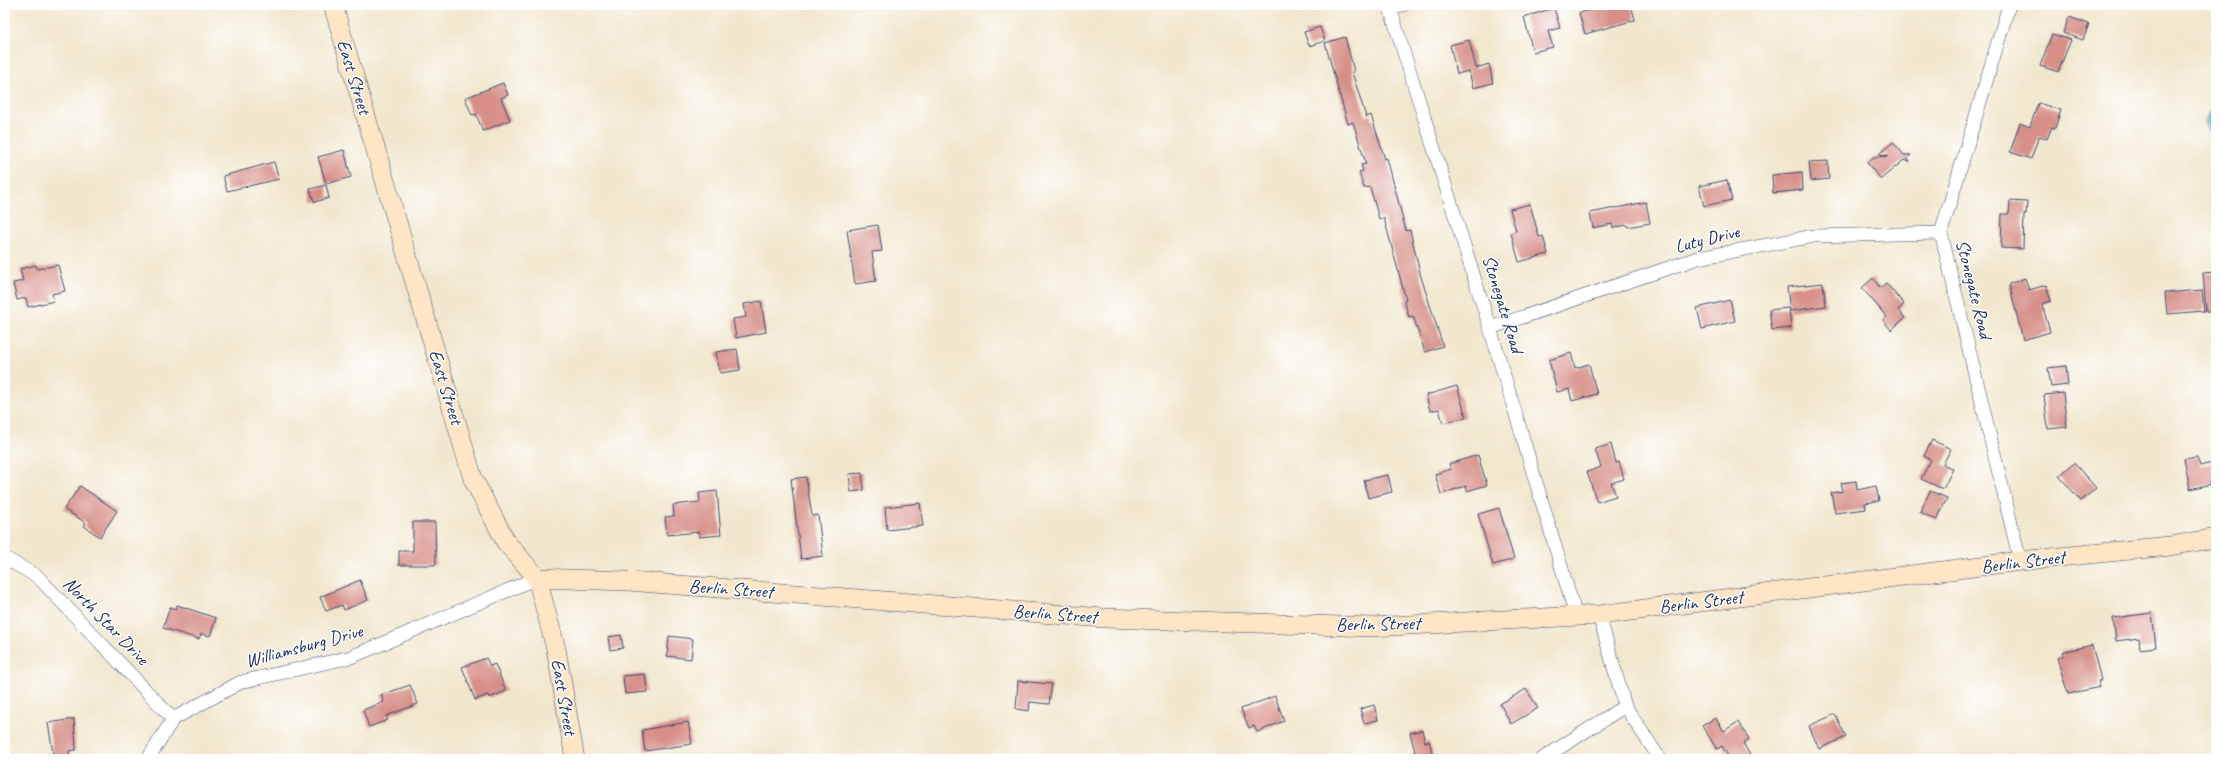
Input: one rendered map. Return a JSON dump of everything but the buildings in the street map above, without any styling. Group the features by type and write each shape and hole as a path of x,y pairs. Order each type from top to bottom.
{"main road":[{"name":"East Street","path":"332,5 474,479 506,542 537,578 556,649 575,759"},
{"name":"Berlin Street","path":"537,578 628,581 1112,618 1372,627 1599,615 2020,562 2170,546 2216,538"}],"street":[{"path":"1390,7 1403,5"},
{"name":"Stonegate Road","path":"2009,5 1941,232 2020,562"},
{"name":"Stonegate Road","path":"1390,7 1490,328 1576,616"},
{"name":"Luty Drive","path":"1490,328 1698,258 1814,236 1941,232"},
{"name":"North Star Drive","path":"5,558 38,577 173,719"},
{"name":"Williamsburg Drive","path":"148,759 173,719 241,682 351,657 537,578"},
{"path":"1599,615 1625,706 1660,759"},
{"path":"1542,759 1625,706"}],"water":[{"path":"2216,97 2216,145 2205,123"}]}
